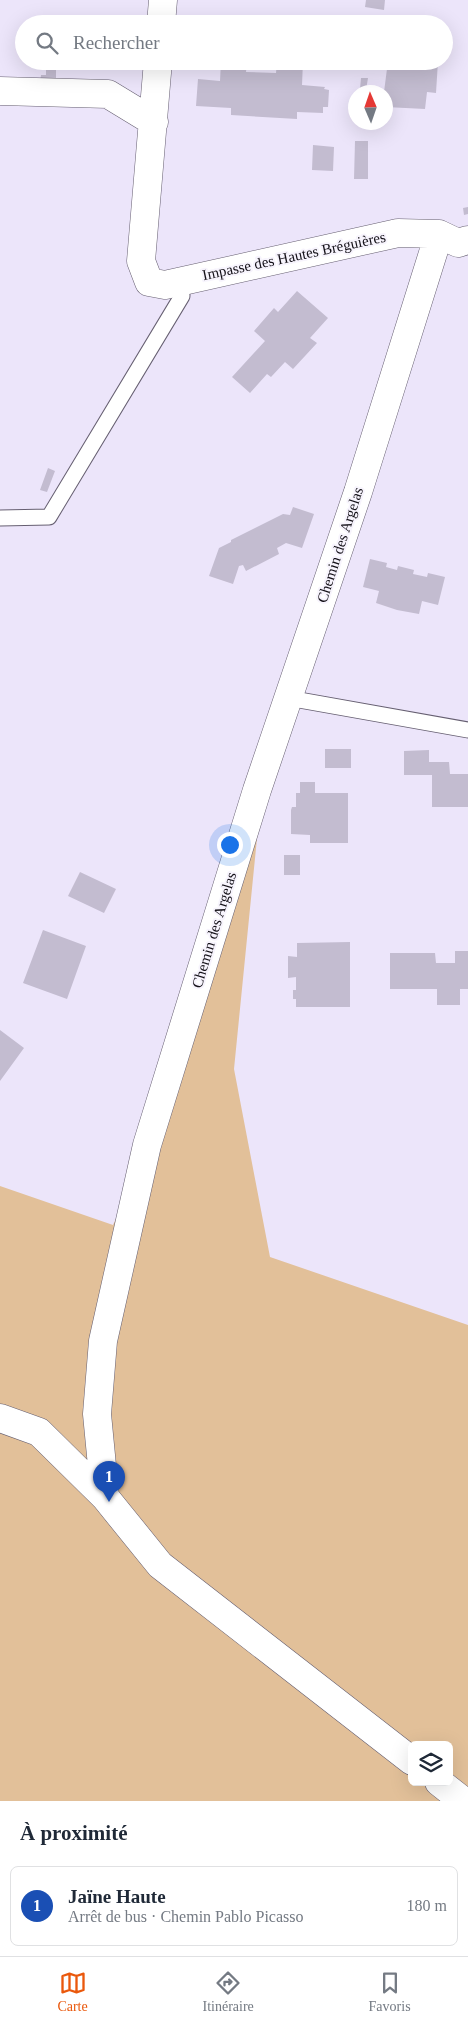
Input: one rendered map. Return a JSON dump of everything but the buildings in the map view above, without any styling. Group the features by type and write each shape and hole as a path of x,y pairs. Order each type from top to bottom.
{"street":[{"path":"161,15 162,0"},
{"path":"0,91 108,94 154,122 157,70"},
{"name":"Impasse des Hautes Bréguières","path":"154,122 141,261 149,282 165,285 398,233 439,234"},
{"path":"439,234 458,243 468,240"},
{"name":"Chemin des Argelas","path":"105,1497 96,1414 103,1341 147,1145 254,800 358,492 439,234"},
{"path":"0,1418 39,1432 105,1497 160,1566 408,1758"},
{"path":"444,1786 463,1801"}],"lane":[{"path":"0,518 49,517 182,296 181,281"},
{"path":"288,698 468,730"}],"shaded area":[{"path":"266,748 234,1069 270,1257 468,1325 468,1801 0,1801 0,1186 113,1225 151,1145"}],"place":[{"name":"Jaïne Haute","path":"109,1502"}]}
